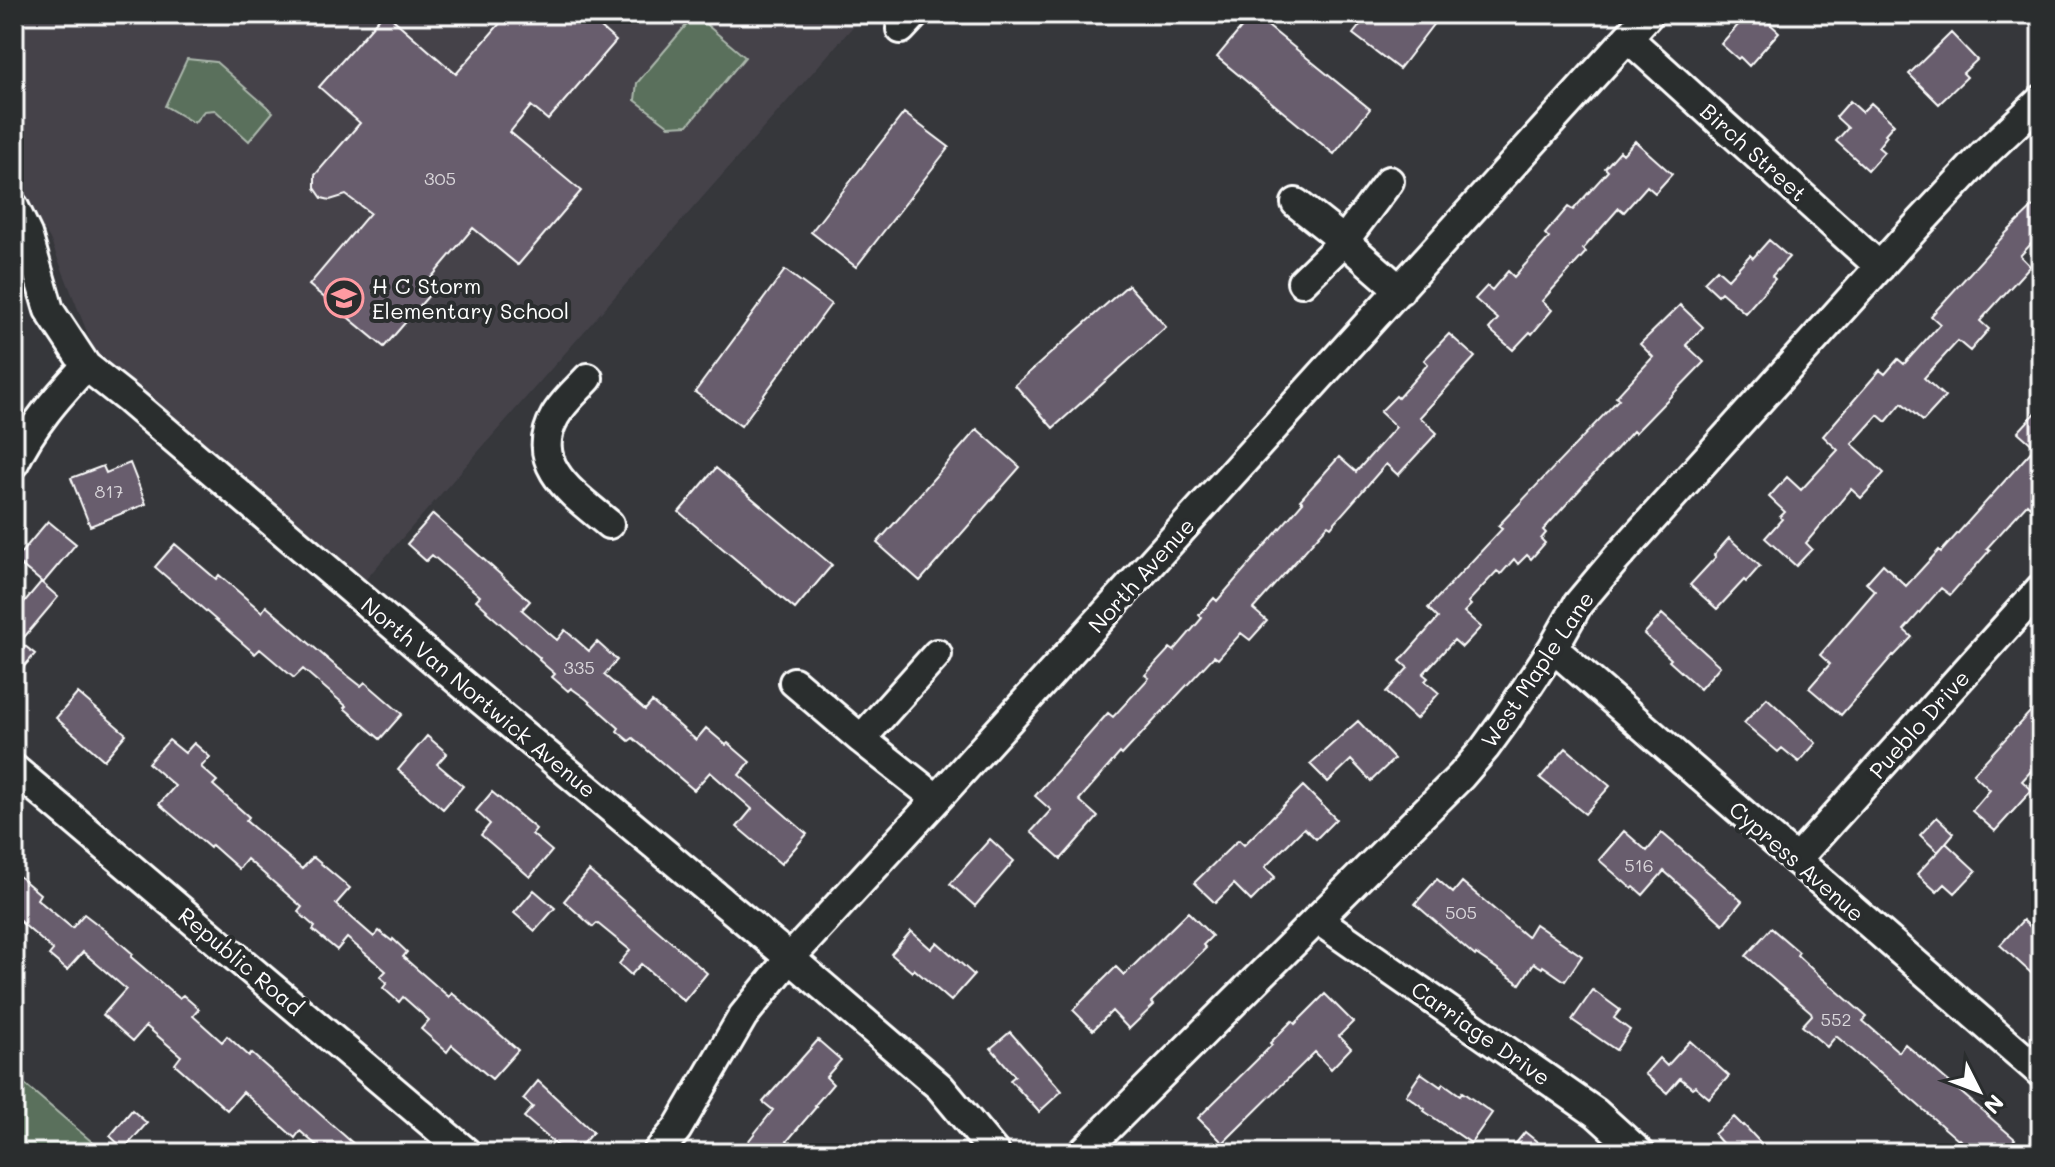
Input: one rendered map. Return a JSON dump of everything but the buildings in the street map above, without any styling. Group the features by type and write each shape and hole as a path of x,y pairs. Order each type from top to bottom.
{"street":[{"name":"North Avenue","path":"657,1153 677,1129 743,1016 790,958 1649,14"},
{"name":"Birch Street","path":"1628,38 1880,267"},
{"name":"West Maple Lane","path":"1082,1153 1461,776 1506,719 1578,604 1615,560 1984,154 2041,100"},
{"path":"1302,282 1344,241 1389,181"},
{"path":"1296,203 1400,290"},
{"name":"North Van Nortwick Avenue","path":"14,207 27,234 49,310 86,366 940,1087 995,1153"},
{"path":"14,463 25,440 50,405 86,366"},
{"path":"588,378 556,413 547,432 550,466 563,485 609,524"},
{"name":"Pueblo Drive","path":"1796,860 2041,588"},
{"name":"Cypress Avenue","path":"1553,648 2041,1073"},
{"path":"861,739 937,654"},
{"path":"794,682 937,799"},
{"name":"Republic Road","path":"14,769 467,1153"},
{"name":"Carriage Drive","path":"1317,919 1596,1113 1640,1153"}],"shaded area":[{"name":"H C Storm Elementary School","path":"14,14 864,14 366,579 97,357 50,239 14,180"}],"green space":[{"path":"695,15 745,57 688,125 669,126 635,100 637,83"},
{"path":"187,59 216,62 273,112 249,141 215,110 204,111 194,123 165,106"},
{"path":"14,1075 105,1153 14,1153"}],"place":[{"name":"H C Storm Elementary School","path":"344,298"}]}
